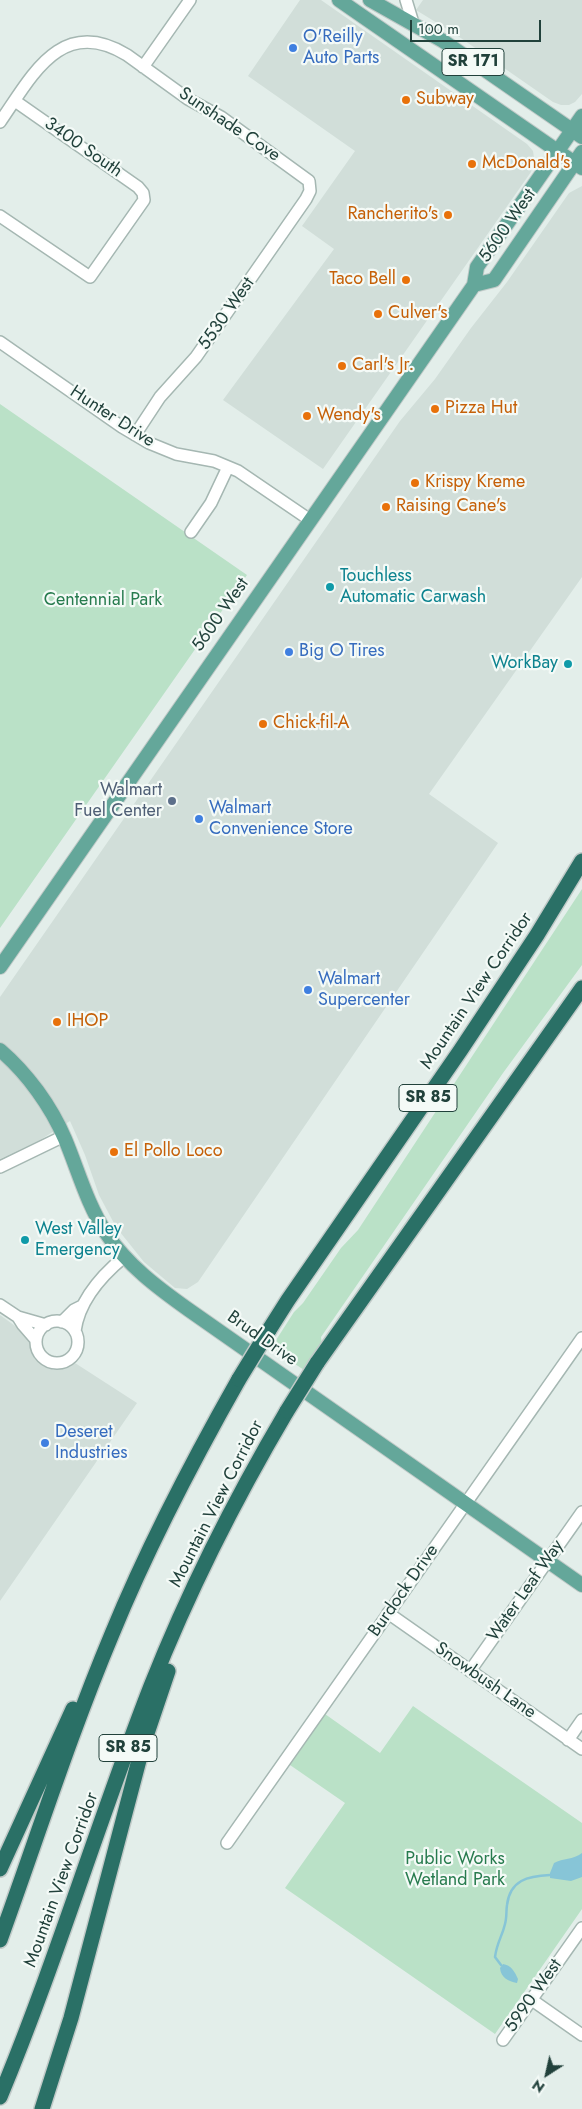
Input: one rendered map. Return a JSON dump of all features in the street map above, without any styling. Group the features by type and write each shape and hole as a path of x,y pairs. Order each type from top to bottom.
{"highway":[{"name":"Mountain View Corridor","path":"0,1940 102,1657 164,1518 239,1380 288,1300 482,1018 537,935 582,861"},
{"name":"Mountain View Corridor","path":"0,2097 32,2018 163,1656 210,1553 262,1453 317,1363 582,988"},
{"path":"42,2109 68,2028 135,1773 161,1691 190,1615 262,1453"},
{"path":"0,1869 64,1728 102,1657"}],"main road":[{"name":"SR 171","path":"339,0 558,152 579,161"},
{"name":"SR 171","path":"378,1 456,49 577,134"},
{"name":"5600 West","path":"0,967 474,286 477,267 558,152 577,134 582,116"},
{"name":"5600 West","path":"474,286 494,280 579,161"},
{"name":"Brud Drive","path":"0,1050 30,1082 64,1136 94,1212 106,1233 124,1257 145,1277 176,1301 582,1585"}],"street":[{"path":"143,67 190,0"},
{"path":"406,0 413,23"},
{"name":"Sunshade Cove","path":"0,122 44,60 58,50 75,44 87,43 108,46 118,50 194,103 220,117 304,176 309,181 310,188"},
{"name":"3400 South","path":"0,216 90,277 144,200 143,193 138,187 15,101"},
{"name":"5530 West","path":"135,436 160,397 196,357 306,199 310,188"},
{"name":"Hunter Drive","path":"0,342 135,436 168,451 206,459 228,467 253,480 310,520"},
{"path":"191,532 211,503 228,467"},
{"path":"0,1167 64,1136"},
{"path":"75,1332 82,1306 102,1277 124,1257"},
{"path":"0,1305 18,1317 46,1324 62,1322 69,1325 75,1332 78,1340 77,1348 73,1356 63,1363 45,1360 38,1351 36,1340 39,1331 46,1324"},
{"path":"62,1322 74,1310 82,1306"},
{"path":"18,1317 22,1325 36,1340"},
{"name":"Burdock Drive","path":"227,1844 582,1338"},
{"name":"Water Leaf Way","path":"470,1671 582,1512"},
{"name":"Snowbush Lane","path":"388,1613 582,1749"},
{"path":"568,1740 582,1720"},
{"name":"5990 West","path":"503,2040 582,1928"},
{"path":"532,2000 582,2035"}],"shaded area":[{"path":"300,0 321,0 527,144 533,151 534,158 531,172 323,469 223,400 334,249 302,226 355,151 248,76"},
{"path":"423,0 582,0 582,94 575,102 569,105 553,102 455,34 416,10"},
{"path":"582,186 582,577 429,794 498,843 198,1282 187,1289 175,1288 144,1262 116,1227 99,1195 85,1155 70,1121 40,1140 0,1159 0,997 400,421 435,379 507,282 569,193"},
{"path":"0,1315 22,1331 30,1342 35,1359 53,1370 75,1363 137,1403 0,1601"}],"green space":[{"name":"Centennial Park","path":"0,404 247,575 0,928"},
{"path":"582,889 582,965 503,1073 321,1337 322,1345 304,1370 271,1348 294,1312 303,1303 341,1248 358,1230"},
{"name":"Public Works Wetland Park","path":"413,1706 582,1823 582,1909 495,2034 285,1888 345,1803 290,1765 325,1714 380,1753"}],"water":[{"path":"582,1853 582,1877 571,1881 550,1878 554,1863"},
{"path":"503,1964 514,1971 518,1979 517,1983 503,1977 500,1968"}],"waterway":[{"path":"501,1965 495,1957 505,1924 507,1905 512,1890 521,1881 528,1878 550,1875"}],"place":[{"name":"O'Reilly Auto Parts","path":"293,48"},
{"name":"Subway","path":"406,100"},
{"name":"McDonald's","path":"472,164"},
{"name":"Rancherito's","path":"448,215"},
{"name":"Taco Bell","path":"406,280"},
{"name":"Culver's","path":"378,314"},
{"name":"Carl's Jr.","path":"342,366"},
{"name":"Pizza Hut","path":"435,409"},
{"name":"Wendy's","path":"307,416"},
{"name":"Krispy Kreme","path":"415,483"},
{"name":"Raising Cane's","path":"386,507"},
{"name":"Touchless Automatic Carwash","path":"330,587"},
{"name":"Big O Tires","path":"289,652"},
{"name":"WorkBay","path":"568,664"},
{"name":"Chick-fil-A","path":"263,724"},
{"name":"Walmart Fuel Center","path":"172,801"},
{"name":"Walmart Convenience Store","path":"199,819"},
{"name":"Walmart Supercenter","path":"308,990"},
{"name":"IHOP","path":"57,1022"},
{"name":"El Pollo Loco","path":"114,1152"},
{"name":"West Valley Emergency","path":"25,1240"},
{"name":"Deseret Industries","path":"45,1443"}]}
